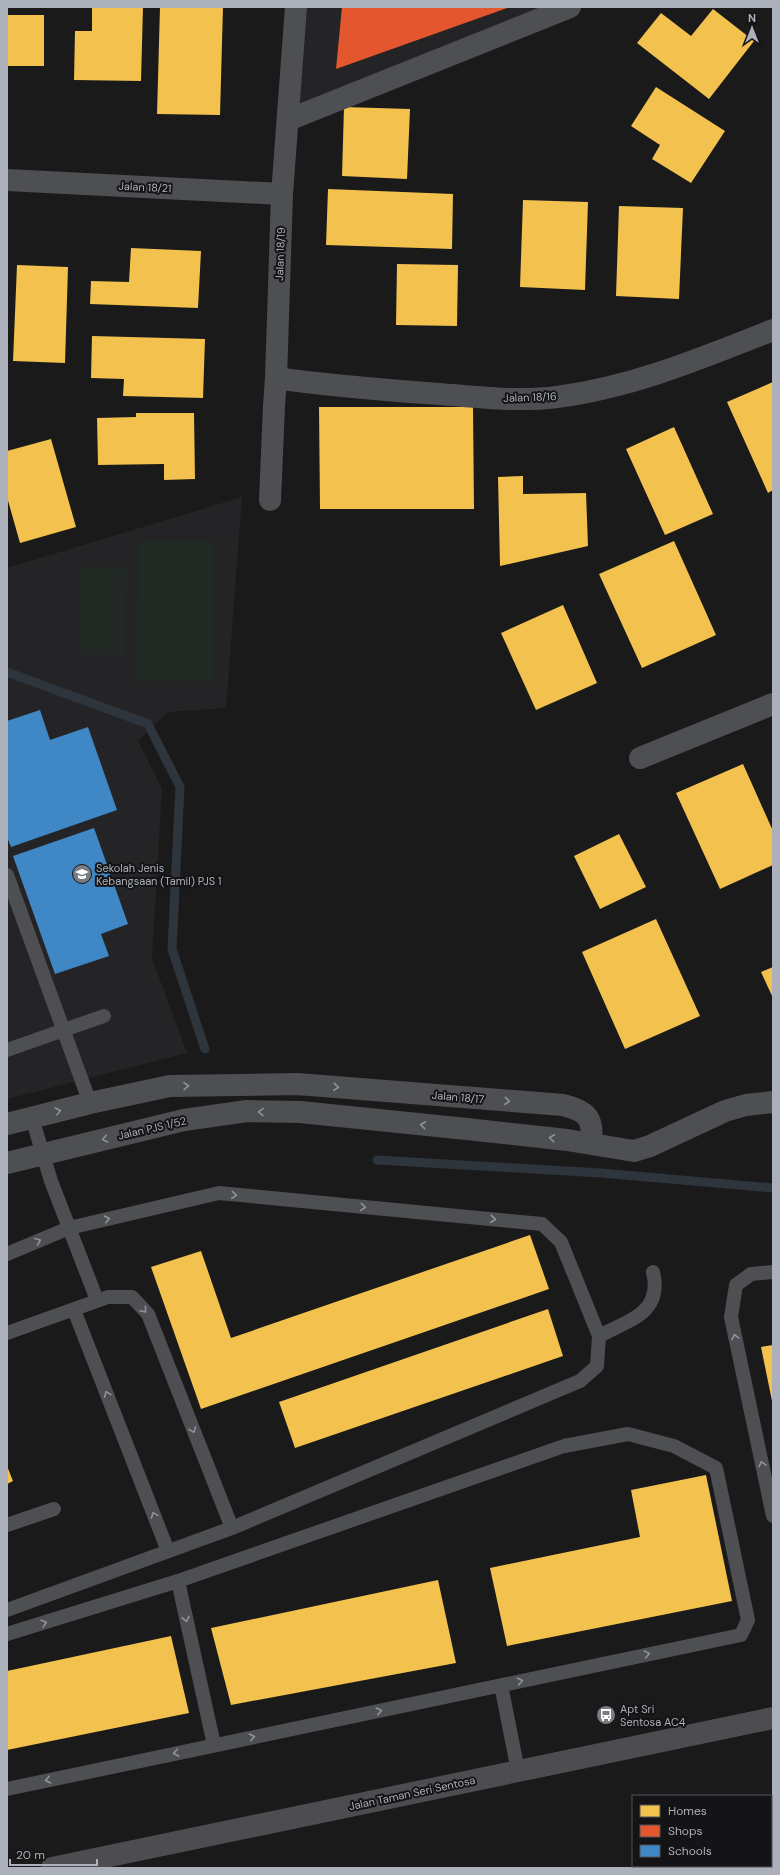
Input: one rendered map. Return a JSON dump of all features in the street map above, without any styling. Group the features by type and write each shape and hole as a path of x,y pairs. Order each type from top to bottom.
{"main road":[{"name":"Jalan Taman Seri Sentosa","path":"54,1868 103,1862 518,1771 773,1718"}],"street":[{"name":"Jalan 18/19","path":"270,500 276,378 282,194 296,7"},
{"path":"288,120 570,7"},
{"name":"Jalan 18/21","path":"7,180 282,194"},
{"name":"Jalan 18/16","path":"276,378 325,385 507,399 556,397 644,379 773,330"},
{"path":"640,758 773,704"},
{"path":"7,1124 90,1103 170,1086 297,1084 300,1112"},
{"name":"Jalan 18/17","path":"297,1084 563,1105 585,1112 590,1119 592,1132 599,1145"},
{"path":"599,1145 634,1151 650,1146 725,1111 746,1105 773,1102"},
{"name":"Jalan PJS 1/52","path":"7,1163 184,1120 248,1111 300,1112 599,1145"}],"lane":[{"path":"7,875 90,1103"},
{"path":"7,1050 104,1016"},
{"path":"32,1118 51,1181 97,1300"},
{"path":"7,1254 69,1228 219,1193 542,1224 561,1242 599,1336 597,1366 580,1381 232,1528 7,1610"},
{"path":"599,1336 641,1313 648,1307 654,1299 656,1289 653,1272"},
{"path":"773,1272 751,1274 736,1285 731,1317 773,1516"},
{"path":"7,1333 74,1310 97,1300 108,1297 132,1297 148,1314 232,1528"},
{"path":"74,1310 168,1551"},
{"path":"7,1634 178,1581 564,1446 628,1434 674,1446 716,1468 748,1620 741,1635 7,1789"},
{"path":"7,1525 54,1509"},
{"path":"178,1581 214,1745"},
{"path":"501,1685 518,1771"}],"shaded area":[{"path":"306,7 541,7 299,104"},
{"name":"Sekolah Jenis Kebangsaan (Tamil) PJS 1","path":"242,497 226,708 168,712 138,741 162,789 152,958 187,1053 7,1099 7,568"},
{"path":"138,540 214,541 213,681 137,681"},
{"path":"80,567 127,567 125,655 79,655"}],"building: Homes":[{"path":"92,7 143,7 141,81 74,80 75,31 92,31"},
{"path":"160,7 223,7 220,115 157,114"},
{"path":"713,9 754,41 709,99 637,43 661,13 691,36"},
{"path":"7,15 44,15 44,66 7,66"},
{"path":"656,87 725,131 691,183 652,159 660,145 631,126"},
{"path":"344,107 410,109 407,179 342,176"},
{"path":"328,189 453,194 452,249 326,245"},
{"path":"523,200 588,202 585,290 520,287"},
{"path":"619,206 683,208 679,299 616,296"},
{"path":"131,248 201,251 198,308 90,304 91,281 129,282"},
{"path":"397,264 458,265 457,326 396,325"},
{"path":"17,265 68,267 65,363 13,361"},
{"path":"92,336 205,339 203,398 123,396 124,379 91,378"},
{"path":"773,382 773,490 768,493 727,402"},
{"path":"319,407 473,407 474,509 320,509"},
{"path":"136,413 194,413 195,479 164,480 164,464 98,465 97,418 136,417"},
{"path":"674,427 713,514 665,535 626,449"},
{"path":"51,439 76,527 20,543 7,497 7,451"},
{"path":"523,476 523,494 586,493 588,546 500,566 498,477"},
{"path":"674,541 716,635 642,668 599,574"},
{"path":"563,605 597,683 536,710 501,633"},
{"path":"743,764 773,831 773,865 720,889 676,793"},
{"path":"619,834 646,887 600,909 574,856"},
{"path":"656,919 700,1016 625,1049 582,952"},
{"path":"773,967 773,998 761,972"},
{"path":"530,1235 549,1289 201,1409 151,1267 201,1251 231,1338"},
{"path":"548,1309 563,1356 295,1448 279,1402"},
{"path":"773,1345 773,1400 772,1401 761,1347"},
{"path":"7,1466 13,1481 7,1484"},
{"path":"706,1475 732,1601 507,1646 490,1568 640,1537 631,1490"},
{"path":"438,1580 456,1663 231,1705 211,1628"},
{"path":"171,1636 189,1713 7,1750 7,1671"}],"building: Shops":[{"path":"342,7 510,7 336,69"}],"building: Schools":[{"path":"40,710 50,740 88,727 117,810 11,847 7,837 7,721"},
{"path":"94,828 128,924 101,934 109,956 55,974 13,856"}],"waterway":[{"path":"7,672 148,724 180,787 172,949 205,1049"},
{"path":"377,1160 601,1173 773,1188"}],"place":[{"name":"Sekolah Jenis Kebangsaan (Tamil) PJS 1","path":"82,874"},
{"name":"Apt Sri Sentosa AC4","path":"606,1715"}]}
